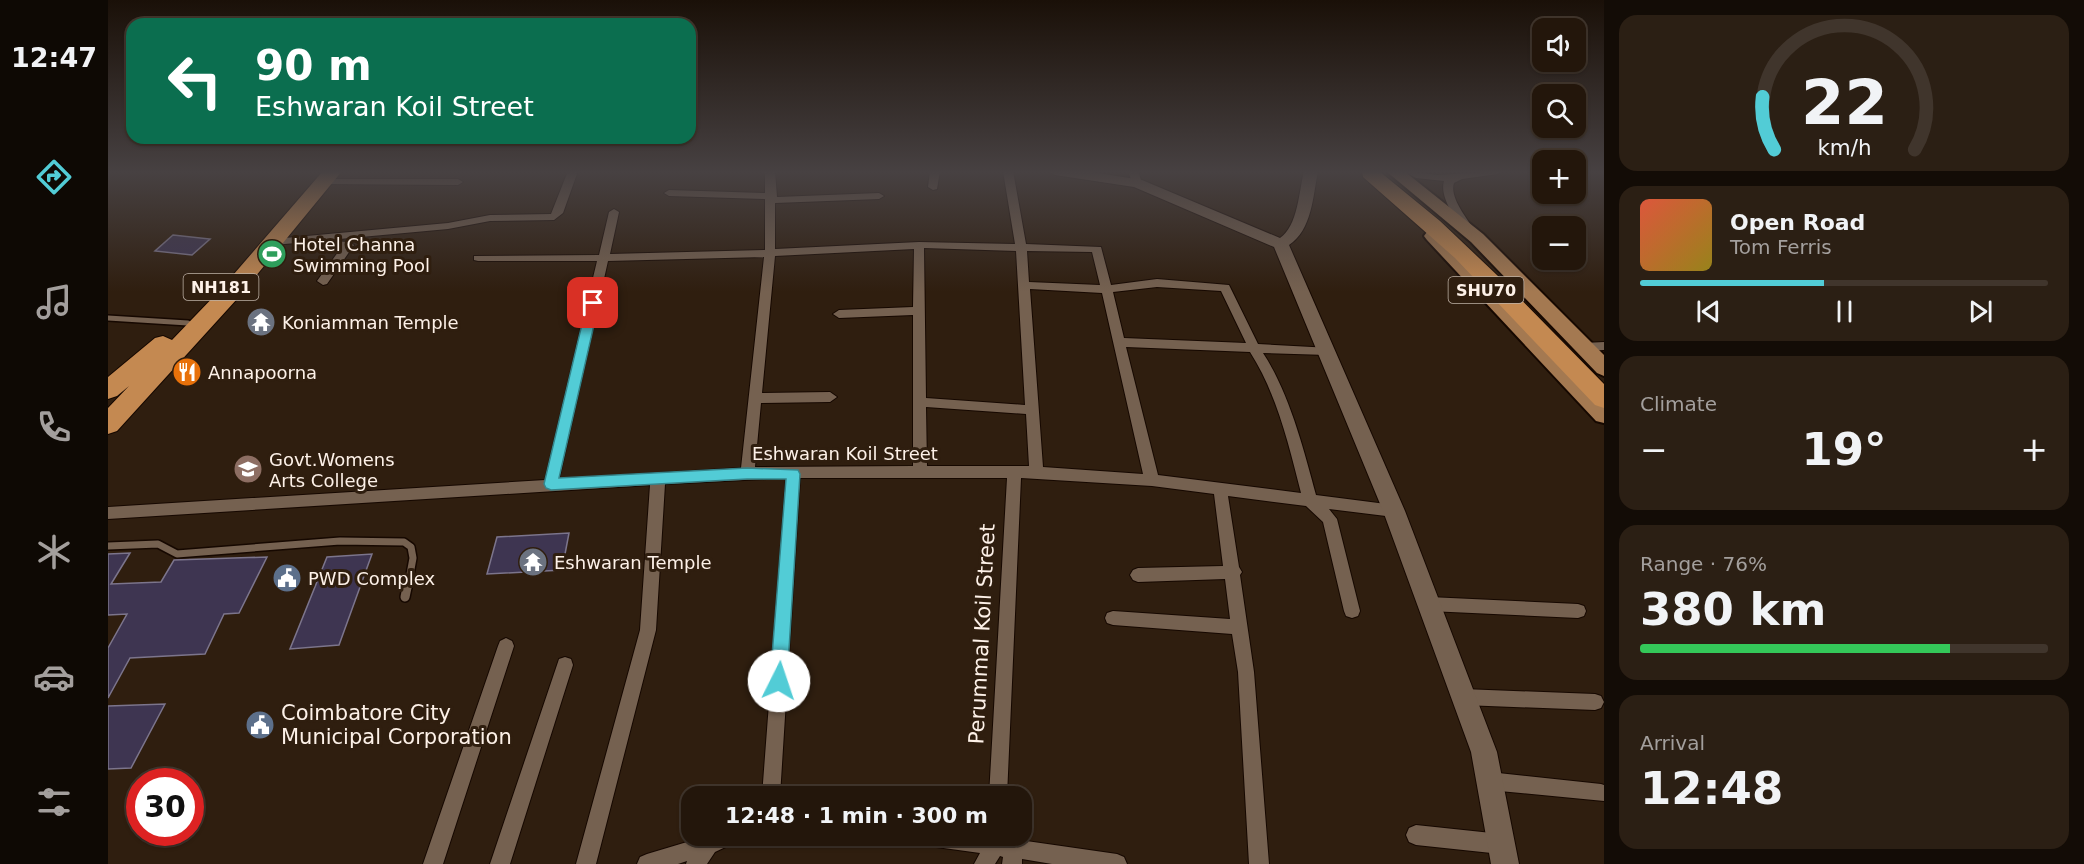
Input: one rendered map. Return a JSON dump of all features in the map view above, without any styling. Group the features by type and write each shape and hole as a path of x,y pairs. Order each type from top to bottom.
{"highway":[{"name":"NH181","path":"111,399 216,294 292,211"},
{"name":"NH181","path":"111,399 229,294 298,211"},
{"path":"1418,211 1466,255 1604,399"},
{"path":"1424,211 1479,255 1604,384"}],"main road":[{"name":"SHU70","path":"1408,211 1468,271 1604,415"},
{"name":"SHU70","path":"1444,211 1470,232 1594,347 1604,368"}],"street":[{"path":"274,242 448,226 490,218 554,217 559,211"},
{"path":"747,473 770,253 772,211"},
{"path":"1015,211 1021,245 1036,472"},
{"path":"1210,211 1281,244 1394,511 1484,752 1505,864"},
{"path":"1281,244 1293,236 1302,211"},
{"path":"1459,211 1470,232"},
{"path":"551,484 614,212"},
{"path":"301,240 349,245 323,280"},
{"path":"919,244 920,472"},
{"path":"478,258 603,258 770,253 919,244 1021,245 1097,249 1152,480"},
{"path":"1023,285 1107,289 1157,284 1226,288 1254,348 1265,365 1295,441 1310,500 1330,519 1352,611"},
{"path":"839,314 919,311"},
{"path":"1119,342 1327,351"},
{"path":"755,398 830,397"},
{"path":"920,402 1032,410"},
{"name":"Eshwaran Koil Street","path":"108,513 747,473 920,472 1036,472 1152,480 1394,511"},
{"name":"Perummal Koil Street","path":"998,786 1014,473"},
{"path":"772,786 793,474"},
{"path":"586,864 648,630 658,478"},
{"path":"1220,488 1246,672 1259,864"},
{"path":"1138,575 1233,572"},
{"path":"1429,604 1578,611"},
{"path":"1113,618 1239,627"},
{"path":"433,864 506,646"},
{"path":"500,864 565,665"},
{"path":"1463,697 1595,702"},
{"path":"1489,781 1601,793"},
{"path":"1416,836 1501,844"},
{"path":"647,864 705,846"},
{"path":"696,864 707,846"},
{"path":"984,864 1004,848 1117,864"}],"lane":[{"path":"108,318 188,322"},
{"path":"108,546 158,544 177,554 340,541 404,542 411,547 413,558 405,597"}],"building":[{"path":"173,235 210,239 192,255 155,251"},
{"path":"569,533 562,570 487,574 497,537"},
{"path":"130,553 111,584 161,582 174,560 267,557 239,613 224,614 205,654 130,658 108,698 108,648 127,614 108,615 108,554"},
{"path":"372,554 339,645 290,649 327,557"},
{"path":"165,704 131,768 108,769 108,706"}],"place":[{"name":"Hotel Channa Swimming Pool","path":"272,254"},
{"name":"Koniamman Temple","path":"261,322"},
{"name":"Annapoorna","path":"187,372"},
{"name":"Govt.Womens Arts College","path":"248,469"},
{"name":"Eshwaran Temple","path":"533,562"},
{"name":"PWD Complex","path":"287,578"},
{"name":"Coimbatore City Municipal Corporation","path":"260,725"}],"route":[{"path":"593,303 551,484 747,473 793,474 779,681"}]}
